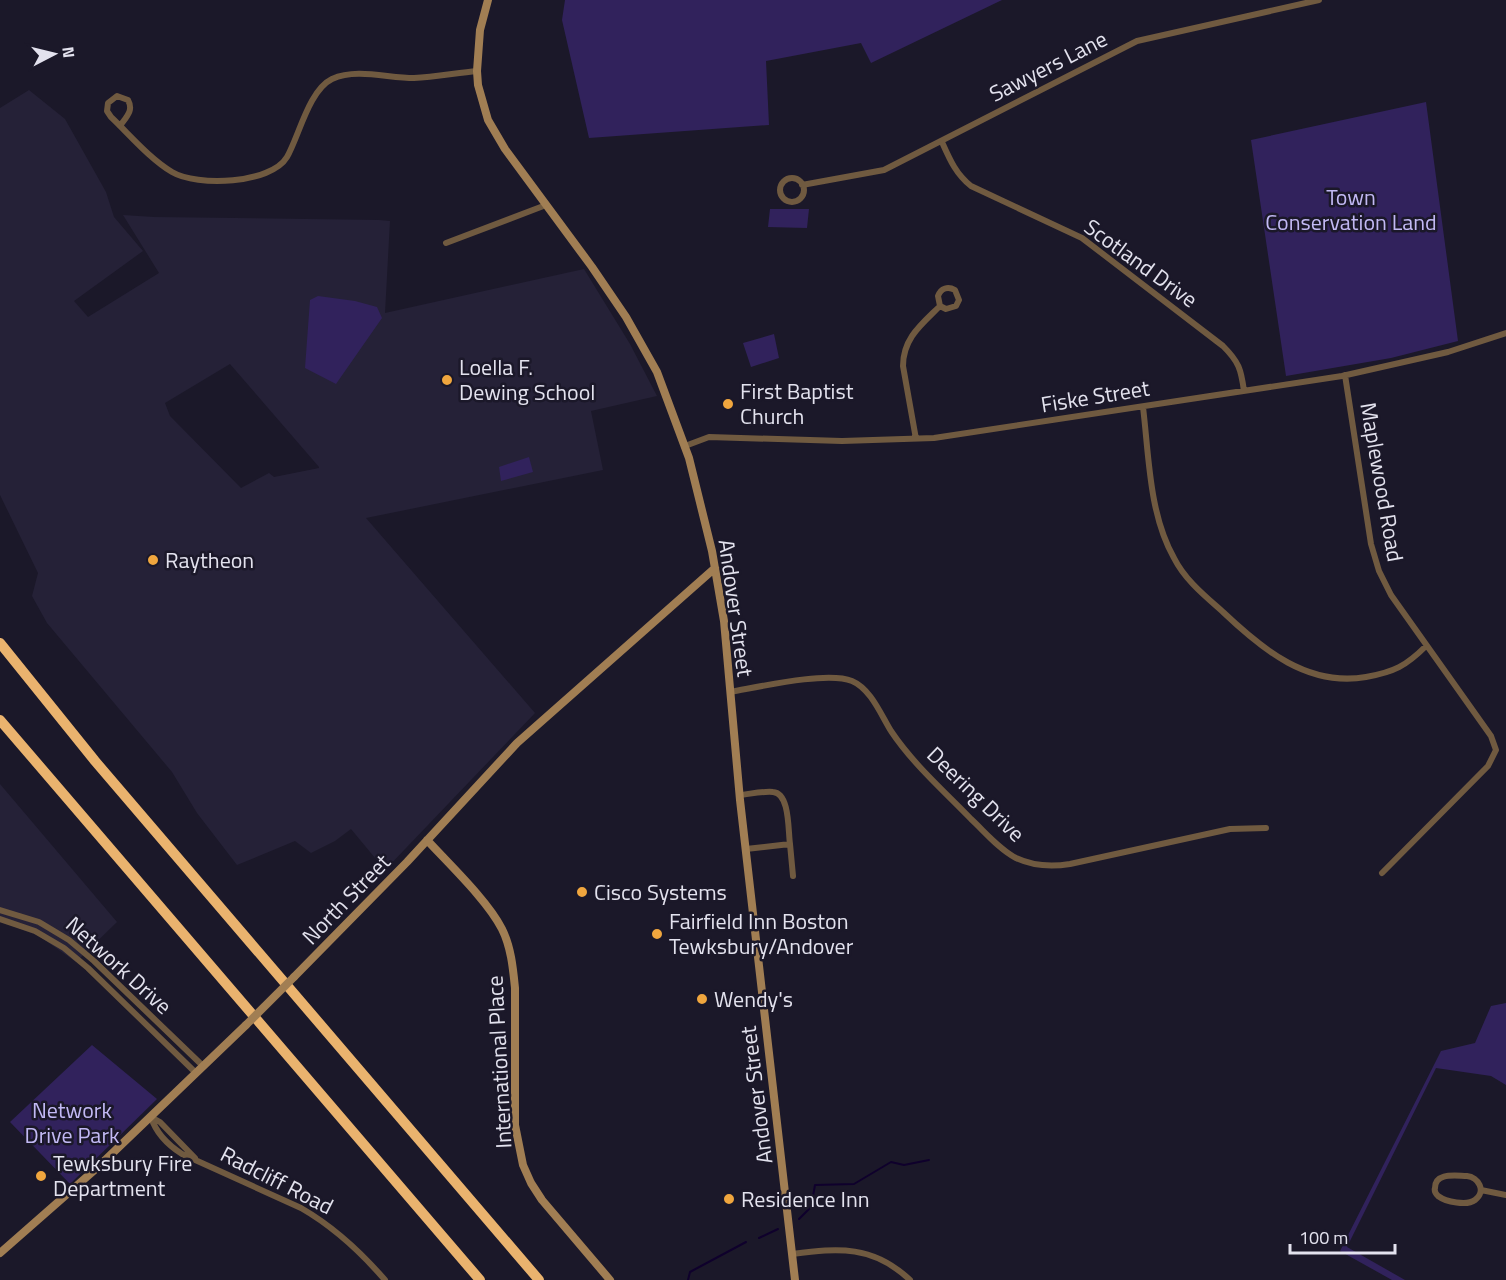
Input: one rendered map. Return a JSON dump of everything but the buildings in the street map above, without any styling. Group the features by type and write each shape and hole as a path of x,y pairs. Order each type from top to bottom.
{"highway":[{"path":"0,643 94,761 539,1280"},
{"path":"0,720 480,1280"},
{"path":"435,1227 474,1280"}],"main road":[{"name":"Andover Street","path":"488,0 480,30 477,71 478,85 488,120 506,149 632,326 657,372 685,446 695,480 715,568 724,621 739,795 795,1280"},
{"name":"North Street","path":"0,1253 98,1167 246,1026 427,840 517,743 715,568"},
{"name":"International Place","path":"427,840 485,905 506,937 515,988 514,1117 523,1165 542,1200 610,1280"}],"street":[{"name":"Sawyers Lane","path":"802,185 884,170 1137,41 1319,0"},
{"path":"120,126 131,107 125,97 117,96 110,99 106,107 108,114 120,126 157,160 174,173 206,180 251,179 272,171 286,160 316,95 325,83 332,79 355,74 414,78 477,71"},
{"name":"Scotland Drive","path":"942,142 952,165 960,177 971,186 1082,238 1222,346 1234,357 1239,366 1244,391"},
{"path":"446,243 546,205"},
{"path":"916,439 903,357 913,334 940,306"},
{"name":"Fiske Street","path":"685,446 709,438 842,441 934,438 1345,375 1448,352 1506,333"},
{"name":"Maplewood Road","path":"1345,375 1371,544 1379,572 1391,595 1491,736 1496,750 1488,766 1382,873"},
{"path":"1143,407 1158,516 1173,558 1199,591 1253,639 1284,662 1322,677 1335,679 1363,677 1394,670 1411,661 1426,646"},
{"name":"Deering Drive","path":"730,692 833,678 852,681 869,696 907,753 946,794 1007,852 1026,862 1058,866 1230,829 1266,828"},
{"path":"739,795 774,792 781,795 785,801 793,876"},
{"path":"746,849 790,844"},
{"name":"Network Drive","path":"0,910 39,922 69,940 94,961 200,1069"},
{"name":"Network Drive","path":"0,919 35,931 64,948 200,1069"},
{"name":"Radcliff Road","path":"150,1117 160,1122 195,1159 317,1217 357,1248 385,1280"},
{"path":"1443,1176 1467,1176 1478,1182 1481,1190 1474,1200 1458,1202 1437,1196 1434,1188 1443,1176"},
{"path":"1481,1190 1506,1195"},
{"path":"792,1254 825,1250 860,1252 888,1262 910,1280"}],"shaded area":[{"path":"29,90 65,119 106,192 114,217 143,251 74,301 88,317 159,273 123,215 390,221 385,313 584,269 630,344 657,396 591,411 603,470 366,518 535,713 385,870 351,829 335,841 311,853 295,841 237,865 197,813 172,772 47,623 32,596 38,573 0,495 0,108","holes":["230,364 319,467 274,477 269,473 241,488 170,416 165,403"]},
{"path":"0,784 117,922 76,962 39,936 0,921"}],"green space":[{"path":"565,0 1002,0 871,63 861,43 766,61 769,125 589,138 562,20"},
{"name":"Town Conservation Land","path":"1426,102 1458,341 1391,358 1286,376 1251,140"},
{"path":"770,209 809,209 807,228 768,227"},
{"path":"318,296 355,301 377,307 382,318 336,384 305,368 310,300"},
{"path":"774,334 779,358 751,367 743,343"},
{"path":"529,457 533,472 501,481 499,467"},
{"path":"1506,1003 1506,1085 1491,1076 1436,1068 1347,1247 1405,1280 1392,1280 1340,1251 1441,1051 1475,1043 1491,1006"},
{"name":"Network Drive Park","path":"92,1045 157,1099 70,1184 10,1122"}],"waterway":[{"path":"799,1219 811,1207 815,1185 854,1184 891,1162 904,1165 929,1160"},
{"path":"759,1238 778,1229"},
{"path":"688,1280 690,1272 746,1242"}],"place":[{"name":"Loella F. Dewing School","path":"447,380"},
{"name":"First Baptist Church","path":"728,404"},
{"name":"Raytheon","path":"153,560"},
{"name":"Cisco Systems","path":"582,892"},
{"name":"Fairfield Inn Boston Tewksbury/Andover","path":"657,934"},
{"name":"Wendy's","path":"702,999"},
{"name":"Tewksbury Fire Department","path":"41,1176"},
{"name":"Residence Inn","path":"729,1199"}]}
